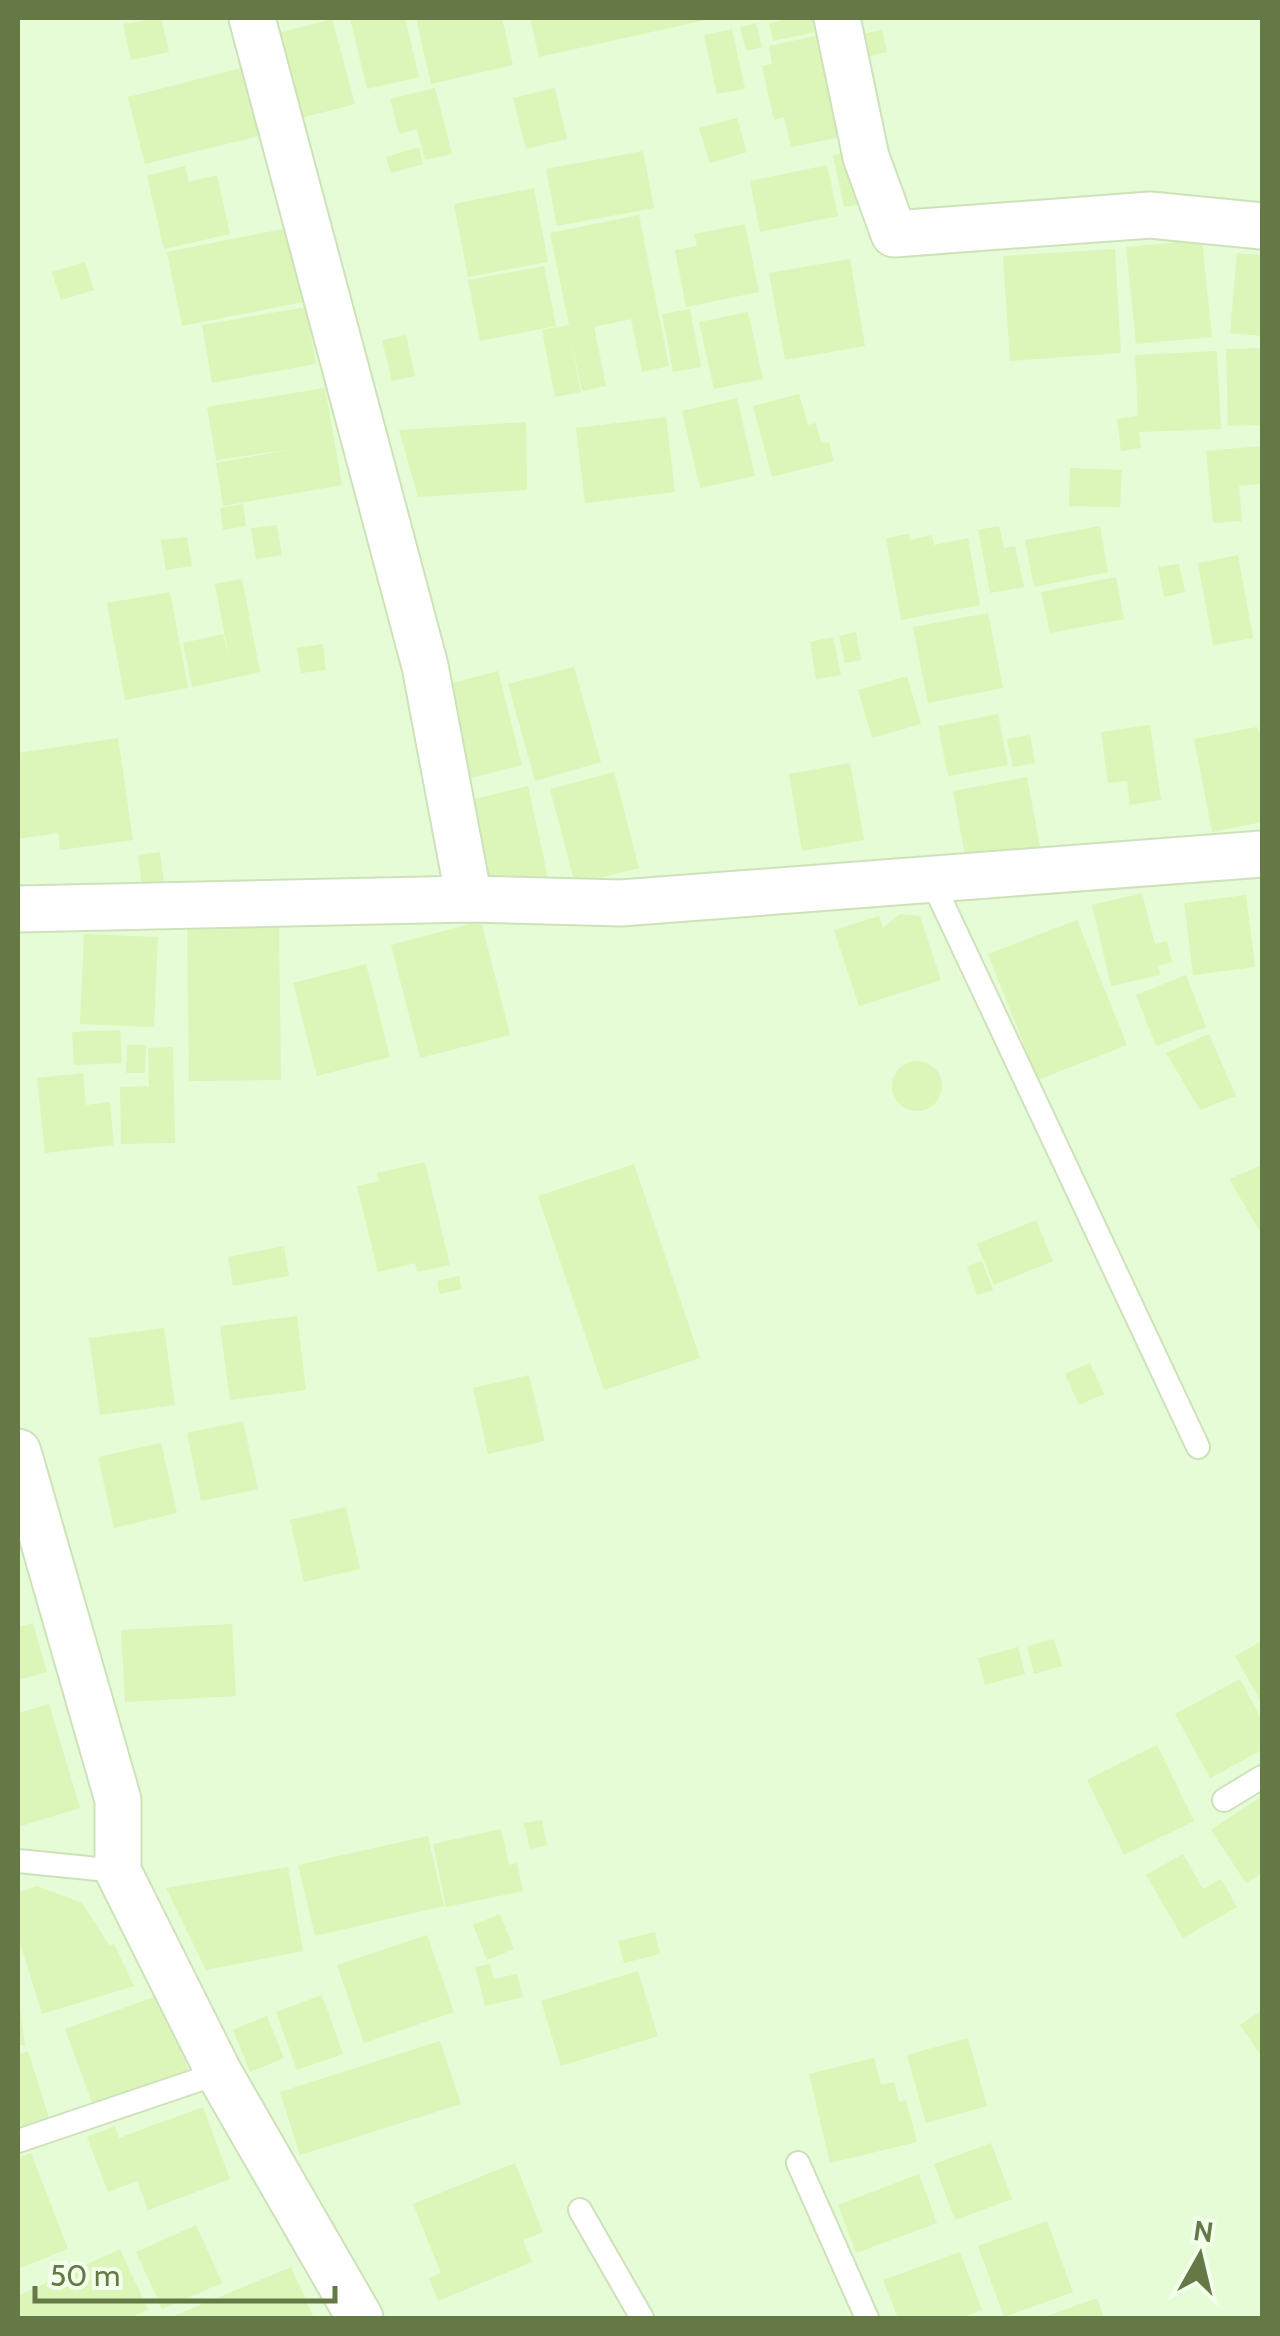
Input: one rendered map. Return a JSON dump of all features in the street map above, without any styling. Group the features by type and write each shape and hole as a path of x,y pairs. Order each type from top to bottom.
{"street":[{"path":"252,18 425,666 469,899"},
{"path":"837,18 866,157 894,234 1150,215 1262,226"},
{"path":"18,909 469,899 621,903 930,876 1262,854"},
{"path":"18,1452 118,1800 118,1871 219,2073 360,2318"}],"lane":[{"path":"930,876 1198,1447"},
{"path":"1224,1800 1262,1778"},
{"path":"18,1861 118,1871"},
{"path":"18,2141 219,2073"},
{"path":"798,2163 866,2318"},
{"path":"580,2210 642,2318"}],"shaded area":[{"path":"18,18 1262,18 1262,2318 18,2318"}],"building":[{"path":"161,18 169,52 131,60 123,24"},
{"path":"350,18 405,18 419,77 367,89"},
{"path":"416,18 502,18 513,65 431,84"},
{"path":"530,18 710,18 710,19 539,57"},
{"path":"817,18 820,31 773,41 769,23"},
{"path":"332,19 355,104 286,122 263,37"},
{"path":"756,23 762,47 746,51 740,27"},
{"path":"732,29 745,89 717,94 704,35"},
{"path":"882,30 887,52 860,58 855,36"},
{"path":"824,34 846,136 791,147 784,117 774,120 762,66 772,64 769,46"},
{"path":"242,68 259,136 145,164 128,97"},
{"path":"435,88 452,154 425,160 417,129 399,134 390,99"},
{"path":"555,88 567,139 526,149 513,98"},
{"path":"737,118 747,152 710,163 699,128"},
{"path":"419,147 423,164 391,173 386,157"},
{"path":"643,151 654,208 557,226 546,169"},
{"path":"856,151 867,203 844,207 833,155"},
{"path":"827,165 838,216 760,232 750,181"},
{"path":"185,166 189,182 217,175 230,234 164,249 147,176"},
{"path":"534,188 548,262 468,277 454,204"},
{"path":"639,215 669,366 642,372 631,319 594,327 606,386 582,391 569,331 581,392 555,397 542,330 569,325 550,233"},
{"path":"745,224 759,292 686,307 675,250 697,246 694,234"},
{"path":"288,228 303,302 182,326 167,252"},
{"path":"1202,240 1212,337 1136,344 1126,247"},
{"path":"1115,249 1121,353 1010,361 1003,256"},
{"path":"1237,253 1262,255 1262,336 1230,333"},
{"path":"850,259 865,346 785,360 769,273"},
{"path":"85,262 94,290 61,300 52,272"},
{"path":"544,266 556,326 480,341 468,280"},
{"path":"306,307 316,364 212,383 202,325"},
{"path":"690,309 701,367 673,372 662,314"},
{"path":"748,312 763,379 714,389 699,322"},
{"path":"406,335 415,376 392,381 382,340"},
{"path":"1262,348 1262,425 1228,426 1226,349"},
{"path":"1217,351 1221,429 1139,432 1141,448 1121,451 1117,419 1138,416 1135,355"},
{"path":"325,388 342,485 223,506 216,463 292,449 216,460 207,407"},
{"path":"799,394 808,425 816,423 821,443 829,442 834,461 772,477 753,406"},
{"path":"737,398 755,476 700,488 682,411"},
{"path":"666,417 675,492 585,503 576,428"},
{"path":"526,422 527,490 418,497 399,430"},
{"path":"1262,446 1262,484 1239,486 1242,521 1213,523 1206,451"},
{"path":"1070,468 1122,470 1120,507 1069,506"},
{"path":"243,504 246,526 223,530 220,508"},
{"path":"277,525 282,555 256,559 251,528"},
{"path":"999,526 1004,548 1015,546 1024,587 990,593 978,530"},
{"path":"1100,526 1108,572 1034,587 1025,540"},
{"path":"909,534 910,540 932,535 934,545 968,538 980,605 901,620 886,538"},
{"path":"187,537 192,566 166,570 161,540"},
{"path":"1238,555 1253,638 1213,645 1198,563"},
{"path":"1179,564 1185,592 1164,597 1158,567"},
{"path":"1116,577 1124,619 1050,633 1041,592"},
{"path":"242,579 260,672 192,687 183,643 223,634 229,658 215,584"},
{"path":"170,592 188,688 125,700 107,603"},
{"path":"988,613 1003,688 928,703 913,627"},
{"path":"856,632 861,660 845,663 839,636"},
{"path":"833,637 841,675 816,679 810,642"},
{"path":"323,644 326,670 301,673 297,648"},
{"path":"574,667 601,762 535,781 508,684"},
{"path":"498,671 522,765 463,780 438,687"},
{"path":"907,676 921,724 872,738 858,690"},
{"path":"998,714 1008,765 948,776 938,726"},
{"path":"1150,725 1161,800 1130,805 1127,781 1108,783 1101,732"},
{"path":"1257,727 1262,737 1262,822 1212,832 1194,739"},
{"path":"1030,735 1035,763 1013,767 1007,739"},
{"path":"118,738 133,840 60,850 58,833 18,839 18,753"},
{"path":"850,763 864,840 802,851 789,774"},
{"path":"614,772 639,868 575,884 550,789"},
{"path":"1027,777 1041,852 967,866 953,791"},
{"path":"528,786 550,887 489,880 480,862 467,801"},
{"path":"160,852 164,883 142,886 138,855"},
{"path":"1142,893 1155,944 1167,941 1172,962 1158,966 1160,975 1111,986 1092,905"},
{"path":"1246,895 1255,967 1193,975 1184,903"},
{"path":"900,914 920,916 941,980 859,1006 834,930 879,916 883,928"},
{"path":"1077,920 1127,1045 1038,1080 988,954"},
{"path":"481,921 510,1035 420,1058 391,945"},
{"path":"279,923 281,1080 189,1081 187,924"},
{"path":"84,934 158,937 154,1027 80,1024"},
{"path":"366,964 390,1057 317,1076 293,983"},
{"path":"1186,975 1206,1027 1156,1046 1136,995"},
{"path":"120,1030 122,1063 74,1065 72,1032"},
{"path":"1209,1034 1236,1096 1200,1110 1166,1053"},
{"path":"127,1045 146,1045 145,1073 126,1073"},
{"path":"173,1047 175,1143 121,1144 120,1087 149,1086 148,1048"},
{"path":"917,1061 935,1068 942,1086 935,1104 917,1111 899,1104 892,1086 899,1068"},
{"path":"83,1073 86,1105 110,1102 114,1145 45,1153 37,1078"},
{"path":"425,1162 450,1265 417,1272 415,1263 378,1272 357,1186 379,1181 377,1173"},
{"path":"634,1164 700,1358 604,1390 538,1196"},
{"path":"1262,1165 1262,1235 1229,1179"},
{"path":"1036,1220 1053,1261 994,1285 977,1244"},
{"path":"284,1246 289,1276 233,1286 228,1257"},
{"path":"982,1261 993,1290 977,1295 967,1266"},
{"path":"459,1276 462,1289 440,1294 437,1281"},
{"path":"297,1316 306,1390 230,1400 220,1326"},
{"path":"164,1328 175,1405 100,1415 89,1338"},
{"path":"1090,1363 1104,1394 1079,1405 1065,1374"},
{"path":"529,1375 545,1441 488,1454 473,1388"},
{"path":"243,1421 258,1489 201,1501 187,1433"},
{"path":"161,1443 177,1513 114,1528 98,1457"},
{"path":"346,1507 360,1569 304,1582 290,1520"},
{"path":"33,1623 47,1672 18,1680 18,1627"},
{"path":"232,1624 236,1696 125,1702 121,1630"},
{"path":"1054,1639 1062,1666 1034,1674 1027,1646"},
{"path":"1262,1641 1262,1704 1235,1656"},
{"path":"1018,1647 1025,1674 985,1685 978,1658"},
{"path":"1240,1679 1262,1720 1262,1750 1210,1778 1175,1714"},
{"path":"49,1704 80,1808 18,1827 18,1713"},
{"path":"1157,1745 1194,1821 1124,1855 1087,1780"},
{"path":"1262,1796 1262,1873 1246,1883 1211,1830"},
{"path":"542,1820 547,1845 530,1849 524,1823"},
{"path":"501,1829 509,1865 517,1863 523,1891 446,1907 433,1844"},
{"path":"428,1836 444,1906 315,1936 298,1865"},
{"path":"1183,1854 1203,1889 1221,1879 1237,1907 1183,1938 1146,1875"},
{"path":"288,1867 303,1951 206,1970 166,1888"},
{"path":"37,1886 82,1903 109,1945 114,1944 134,1986 42,2014 18,1936 18,1892"},
{"path":"500,1914 514,1949 487,1960 473,1925"},
{"path":"655,1932 660,1954 624,1963 618,1941"},
{"path":"427,1935 454,2012 364,2043 337,1965"},
{"path":"490,1964 494,1979 517,1974 523,1997 485,2006 475,1967"},
{"path":"638,1971 658,2036 561,2066 541,2001"},
{"path":"18,1995 25,2045 18,2045"},
{"path":"160,1995 188,2070 93,2105 65,2029"},
{"path":"322,1995 343,2054 297,2070 276,2012"},
{"path":"1262,2010 1262,2057 1240,2025"},
{"path":"267,2016 284,2058 250,2072 233,2030"},
{"path":"968,2038 987,2106 926,2123 907,2055"},
{"path":"440,2041 461,2104 300,2155 280,2092"},
{"path":"28,2051 49,2118 18,2127 18,2054"},
{"path":"874,2058 881,2085 894,2082 899,2102 906,2100 917,2142 830,2163 809,2074"},
{"path":"203,2107 230,2179 148,2210 137,2181 108,2192 87,2137 115,2126 119,2138"},
{"path":"991,2143 1012,2199 955,2220 934,2164"},
{"path":"31,2153 68,2249 18,2269 18,2158"},
{"path":"515,2163 543,2232 523,2240 532,2262 438,2301 429,2278 441,2273 413,2204"},
{"path":"919,2174 937,2223 856,2253 838,2205"},
{"path":"1047,2221 1073,2292 1004,2317 978,2246"},
{"path":"196,2225 222,2283 162,2309 136,2252"},
{"path":"120,2249 148,2310 130,2318 18,2318 18,2296"},
{"path":"960,2252 982,2310 960,2318 898,2318 883,2280"},
{"path":"291,2267 314,2318 169,2318"},
{"path":"1097,2298 1104,2318 1042,2318"}]}
